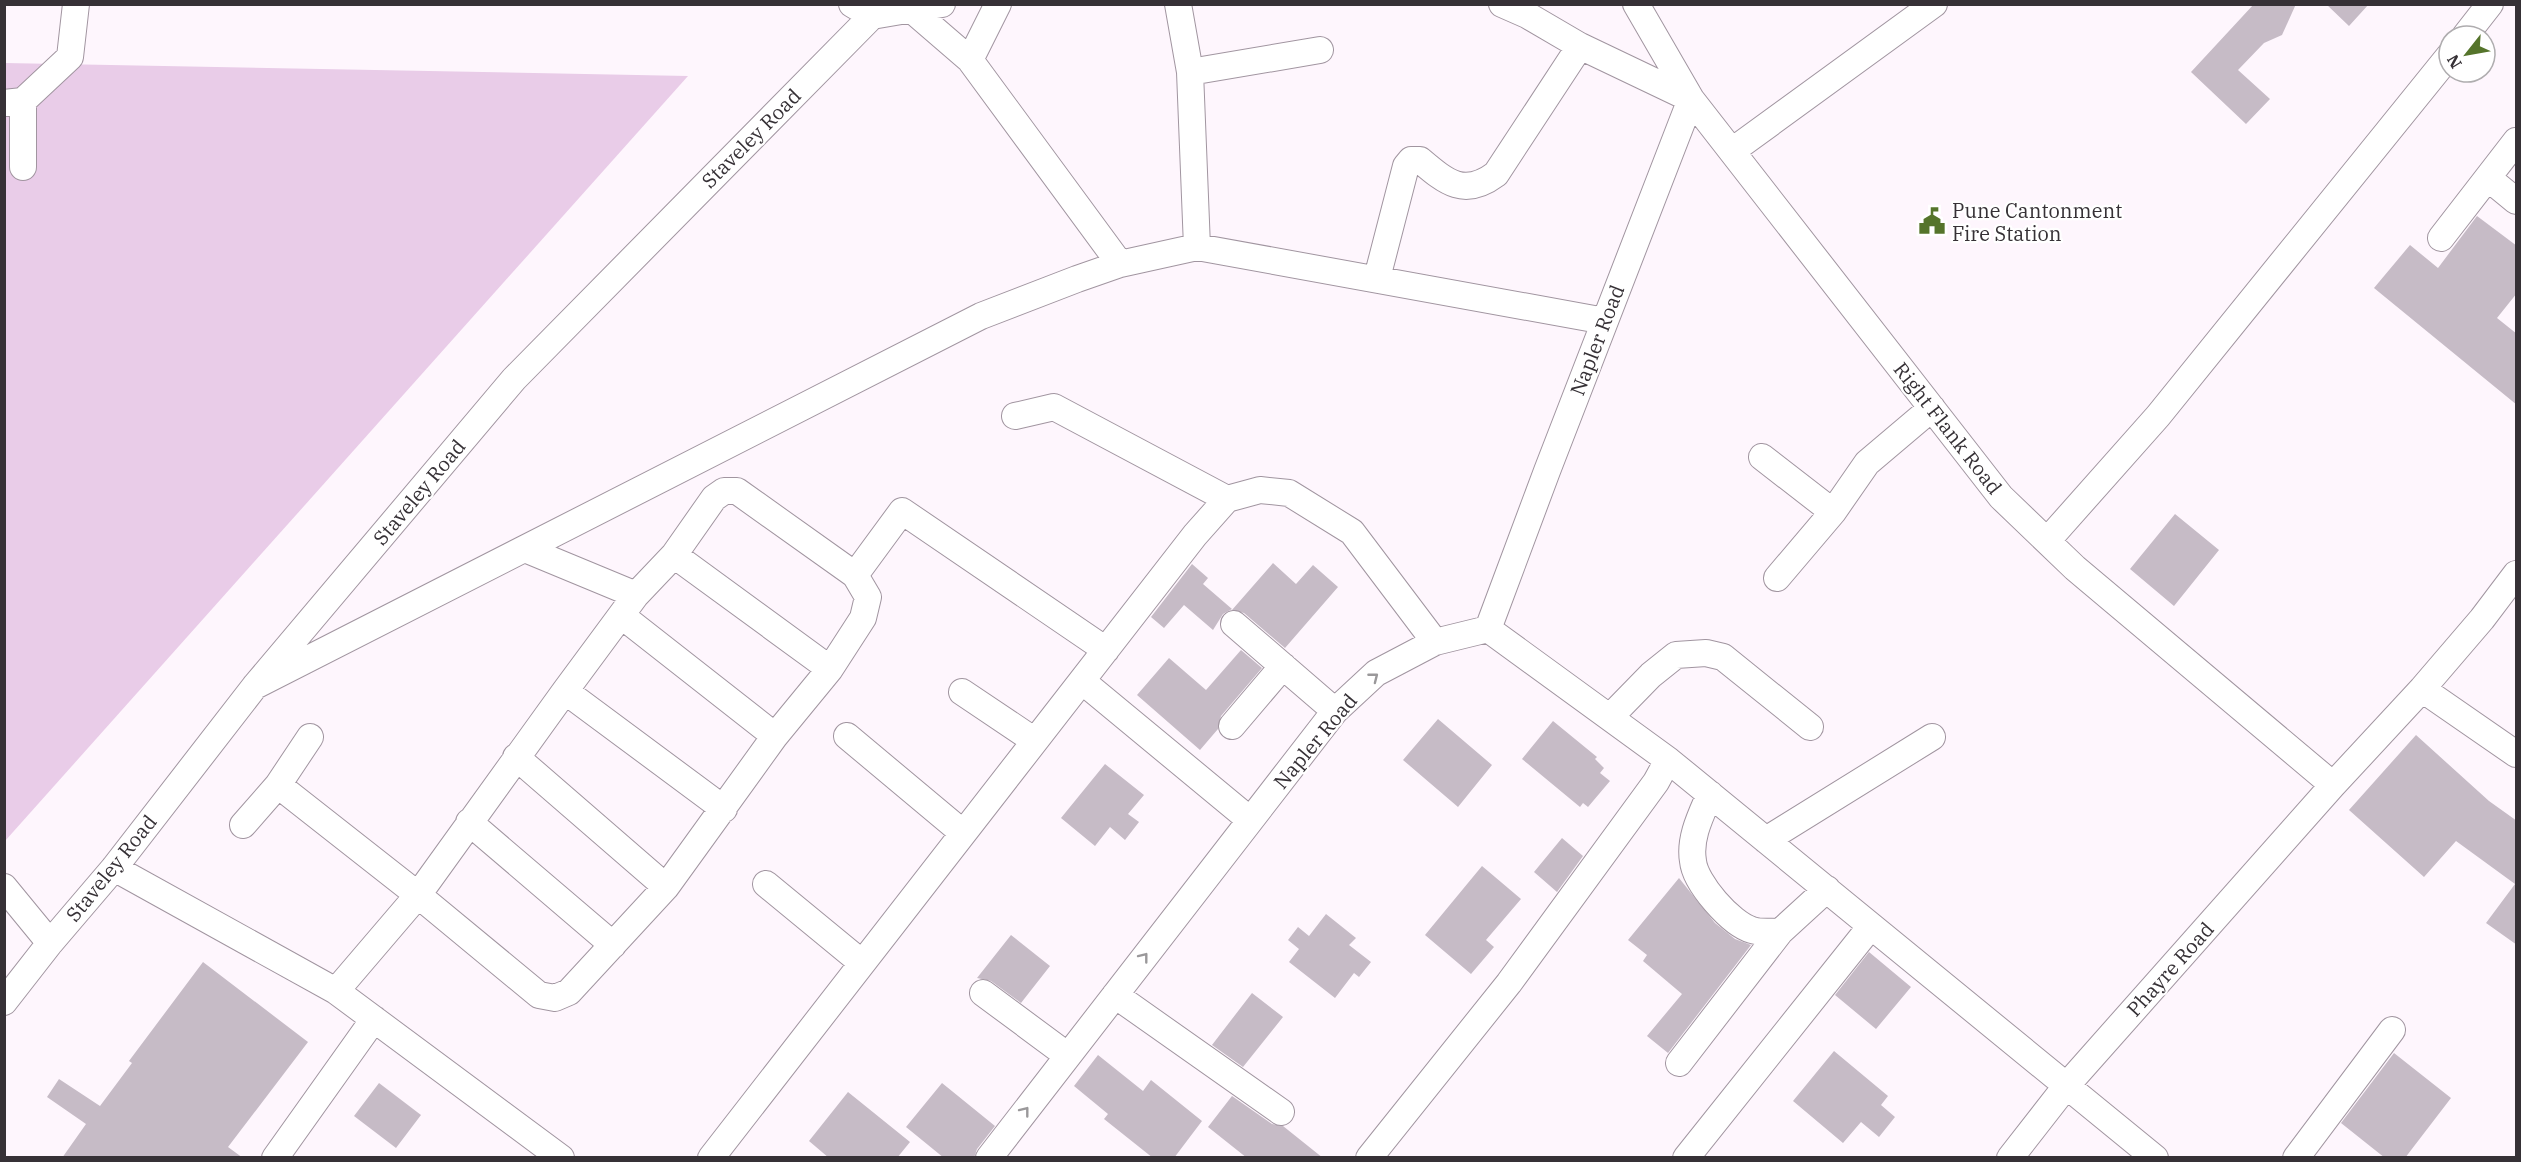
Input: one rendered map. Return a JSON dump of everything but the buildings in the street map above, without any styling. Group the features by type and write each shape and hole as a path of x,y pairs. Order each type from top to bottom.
{"street":[{"path":"23,167 14,102 70,57 76,4"},
{"path":"864,8 912,10 942,4"},
{"path":"970,60 998,4"},
{"path":"1178,4 1190,72 1197,247"},
{"path":"1502,4 1527,15 1580,46 1691,99"},
{"name":"Right Flank Road","path":"1636,4 1691,99 2001,497 2075,568 2333,785"},
{"path":"1732,151 1934,4"},
{"path":"2474,24 2490,4"},
{"name":"Staveley Road","path":"4,1002 50,943 114,868 255,686 514,379 864,8"},
{"path":"912,10 970,60 1120,264"},
{"path":"1377,278 1406,166 1411,160 1420,160 1433,172 1448,181 1466,187 1482,184 1496,174 1580,46"},
{"path":"1190,72 1320,50"},
{"path":"2047,541 2158,416 2437,71"},
{"name":"Napler Road","path":"989,1158 1335,711 1376,674 1436,642 1488,629 1691,99"},
{"path":"2441,238 2517,141"},
{"path":"2488,178 2517,201"},
{"path":"255,686 981,316 1120,264 1197,247 1605,321"},
{"path":"1016,416 1054,407 1227,499"},
{"path":"1777,578 1833,512 1868,463 1932,408"},
{"path":"1762,457 1833,512"},
{"path":"711,1158 1195,535 1227,499 1260,490 1289,493 1352,532 1436,642"},
{"path":"278,786 418,895 539,995 555,998 569,992 666,887 775,736 830,669 863,618 868,597 855,575 737,491 724,491 714,498 674,555 636,595 516,757 418,895 336,991"},
{"path":"855,575 902,511 1106,650"},
{"path":"525,549 636,595"},
{"path":"674,555 830,669"},
{"name":"Phayre Road","path":"2010,1158 2067,1085 2333,785 2422,689 2517,574"},
{"path":"622,616 775,736"},
{"path":"1234,624 1335,711"},
{"path":"1488,629 1668,760 2155,1158"},
{"path":"1610,717 1651,675 1676,655 1706,653 1724,657 1810,727"},
{"path":"1232,726 1283,666"},
{"path":"1082,681 1250,820"},
{"path":"2422,689 2517,754"},
{"path":"565,691 724,809"},
{"path":"962,692 1035,741"},
{"path":"847,736 963,833"},
{"path":"243,825 278,786 310,737"},
{"path":"1766,840 1932,737"},
{"path":"516,757 666,887"},
{"path":"1369,1158 1509,983 1656,782 1668,760"},
{"path":"1710,794 1694,838 1693,861 1699,881 1719,904 1751,930 1780,932"},
{"path":"469,822 614,945"},
{"path":"114,868 336,991 561,1158"},
{"path":"766,884 862,963"},
{"path":"4,887 50,943"},
{"path":"1679,1063 1780,932 1827,889"},
{"path":"1686,1158 1871,926"},
{"path":"983,993 1068,1056"},
{"path":"1115,995 1281,1112"},
{"path":"275,1158 374,1019"},
{"path":"2296,1158 2392,1030"}],"shaded area":[{"path":"5,63 688,76 5,841"}],"place":[{"name":"Pune Cantonment Fire Station","path":"1932,221"}]}
